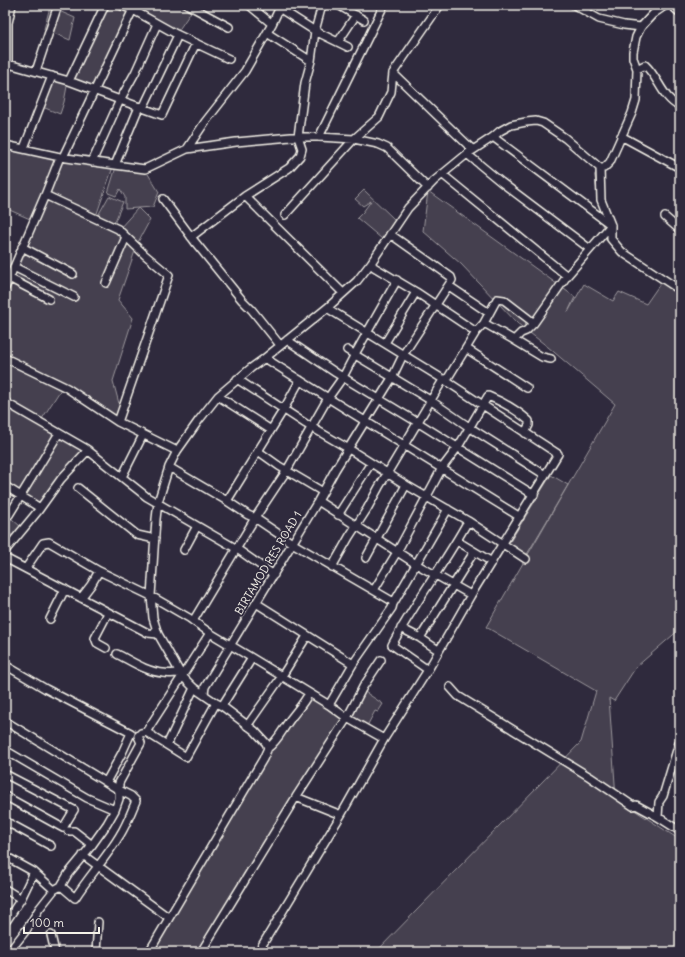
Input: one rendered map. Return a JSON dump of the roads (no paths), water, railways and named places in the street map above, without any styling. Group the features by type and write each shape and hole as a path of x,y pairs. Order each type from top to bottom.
{"street":[{"path":"5,78 6,22 12,5"},
{"path":"36,71 58,5"},
{"path":"70,81 105,5"},
{"path":"120,5 134,8 157,24 229,58"},
{"path":"188,5 229,27"},
{"path":"249,5 272,24"},
{"path":"191,237 246,196 289,168 300,156 302,149 298,137 305,83 311,61 315,31 322,5"},
{"path":"338,5 364,20"},
{"path":"338,42 353,13 354,5"},
{"path":"319,137 384,5"},
{"path":"574,5 599,18 624,25 641,27"},
{"path":"600,168 604,168 610,162 632,113 636,100 637,69 633,58 633,52 636,37 641,27 653,14 666,5"},
{"path":"671,5 680,13"},
{"path":"187,149 205,122 245,71 280,7 315,31 348,47"},
{"path":"285,215 354,140 379,117 391,92 393,73 436,7"},
{"path":"5,288 62,157 134,8"},
{"path":"92,162 157,24"},
{"path":"267,33 311,61"},
{"path":"115,165 139,107 144,106 178,35"},
{"path":"6,63 70,81 162,115 196,43"},
{"path":"637,69 645,65 669,100 680,107"},
{"path":"393,73 500,182 590,249"},
{"path":"24,148 52,76"},
{"path":"268,748 266,743 255,731 219,704 194,688 180,674 158,634 153,618 151,596 158,502 169,467 177,451 218,396 250,368 265,358 327,308 357,281 408,208 442,174 470,152 511,125 536,121 543,123 565,138 600,168 601,200 611,225 611,239 622,252 677,288 680,279"},
{"path":"621,136 680,168"},
{"path":"5,145 62,157 145,169 187,149 236,142 281,137 319,137 354,140 378,144 387,148 428,188"},
{"path":"493,137 611,225"},
{"path":"442,174 567,276"},
{"path":"45,195 118,229 145,255 169,275 118,422"},
{"path":"246,196 343,293"},
{"path":"163,199 191,237 280,345"},
{"path":"665,217 680,230"},
{"path":"514,340 534,323 567,276 611,225"},
{"path":"390,234 451,277 452,280 449,286 489,313"},
{"path":"106,283 126,237"},
{"path":"22,247 73,274"},
{"path":"371,263 374,267 416,292 476,332"},
{"path":"14,267 74,297"},
{"path":"9,278 49,299"},
{"path":"193,621 255,518 287,470 328,398 343,377 354,354 397,280"},
{"name":"BIRTAMOD RES ROAD 1","path":"204,694 205,687 318,502 335,470 380,399 403,355 449,286"},
{"path":"385,343 416,292"},
{"path":"332,566 430,400 467,349 476,332 484,323 497,299 502,299 534,323"},
{"path":"258,952 341,815 384,739 428,670 438,650 471,595 558,454 385,343 366,333 327,308"},
{"path":"484,323 542,357 551,359"},
{"path":"287,340 343,377 534,495"},
{"path":"467,349 527,388"},
{"path":"347,350 430,400 469,427 545,475"},
{"path":"5,358 67,388 118,422 177,451"},
{"path":"265,358 520,517"},
{"path":"237,379 312,428 468,521 526,559"},
{"path":"227,501 284,409 300,380"},
{"path":"218,396 271,430"},
{"path":"374,590 397,552 442,468 458,447 488,396 508,406 528,421 529,425 525,433"},
{"path":"5,402 88,450 147,497 237,549 274,575"},
{"path":"9,515 22,496 59,433"},
{"path":"122,477 143,435"},
{"path":"5,551 40,508 61,479 88,450"},
{"path":"258,450 323,492"},
{"path":"338,515 371,463"},
{"path":"169,467 255,518 292,543 392,601 393,604"},
{"path":"366,558 406,485"},
{"path":"5,486 40,508"},
{"path":"78,488 137,535 155,539"},
{"path":"318,502 434,575 471,595"},
{"path":"329,705 353,664 389,613 448,509"},
{"path":"428,670 392,645 401,628 457,541 468,521"},
{"path":"184,550 197,526"},
{"path":"457,541 492,562"},
{"path":"26,568 43,543 48,542 100,571 151,596 329,705 347,718 384,739"},
{"path":"420,638 474,552"},
{"path":"6,560 26,568 148,633 158,634"},
{"path":"81,598 100,571"},
{"path":"50,619 65,589"},
{"path":"256,603 353,664"},
{"path":"106,648 96,643 95,638 108,613"},
{"path":"401,628 438,650"},
{"path":"10,952 27,929 39,909 54,890 61,886 68,874 92,845 115,810 119,799 119,783 141,743 138,736 141,733 146,732 180,674 210,633"},
{"path":"247,726 282,676 307,636"},
{"path":"117,654 153,671 180,674"},
{"path":"146,732 186,757 219,704 252,658"},
{"path":"201,952 296,797 347,718 363,687 381,660"},
{"path":"5,665 46,689 131,733 120,758 106,782"},
{"path":"450,687 458,696 590,777 632,806 636,804 658,816 680,831"},
{"path":"167,745 194,688"},
{"path":"149,952 168,917 263,759 268,748 278,738 292,717 304,703 309,693"},
{"path":"5,721 134,798 136,801 121,833 99,867 85,882 76,898 61,886"},
{"path":"658,816 659,802 663,796 680,740"},
{"path":"5,750 87,798 115,810"},
{"path":"5,774 74,810 63,828 5,796"},
{"path":"296,797 341,815"},
{"path":"5,821 51,846"},
{"path":"68,831 74,831 92,845"},
{"path":"83,855 168,917"},
{"path":"5,856 34,872 54,890"},
{"path":"6,920 21,899 34,872"},
{"path":"5,889 21,899"},
{"path":"96,952 98,922"},
{"path":"51,935 55,952"}],"waterway":[{"path":"660,14 670,7"},
{"path":"644,29 650,22"},
{"path":"597,171 595,175 598,198"},
{"path":"602,221 603,229"},
{"path":"605,237 605,239 610,243"},
{"path":"612,246 619,254"}]}
